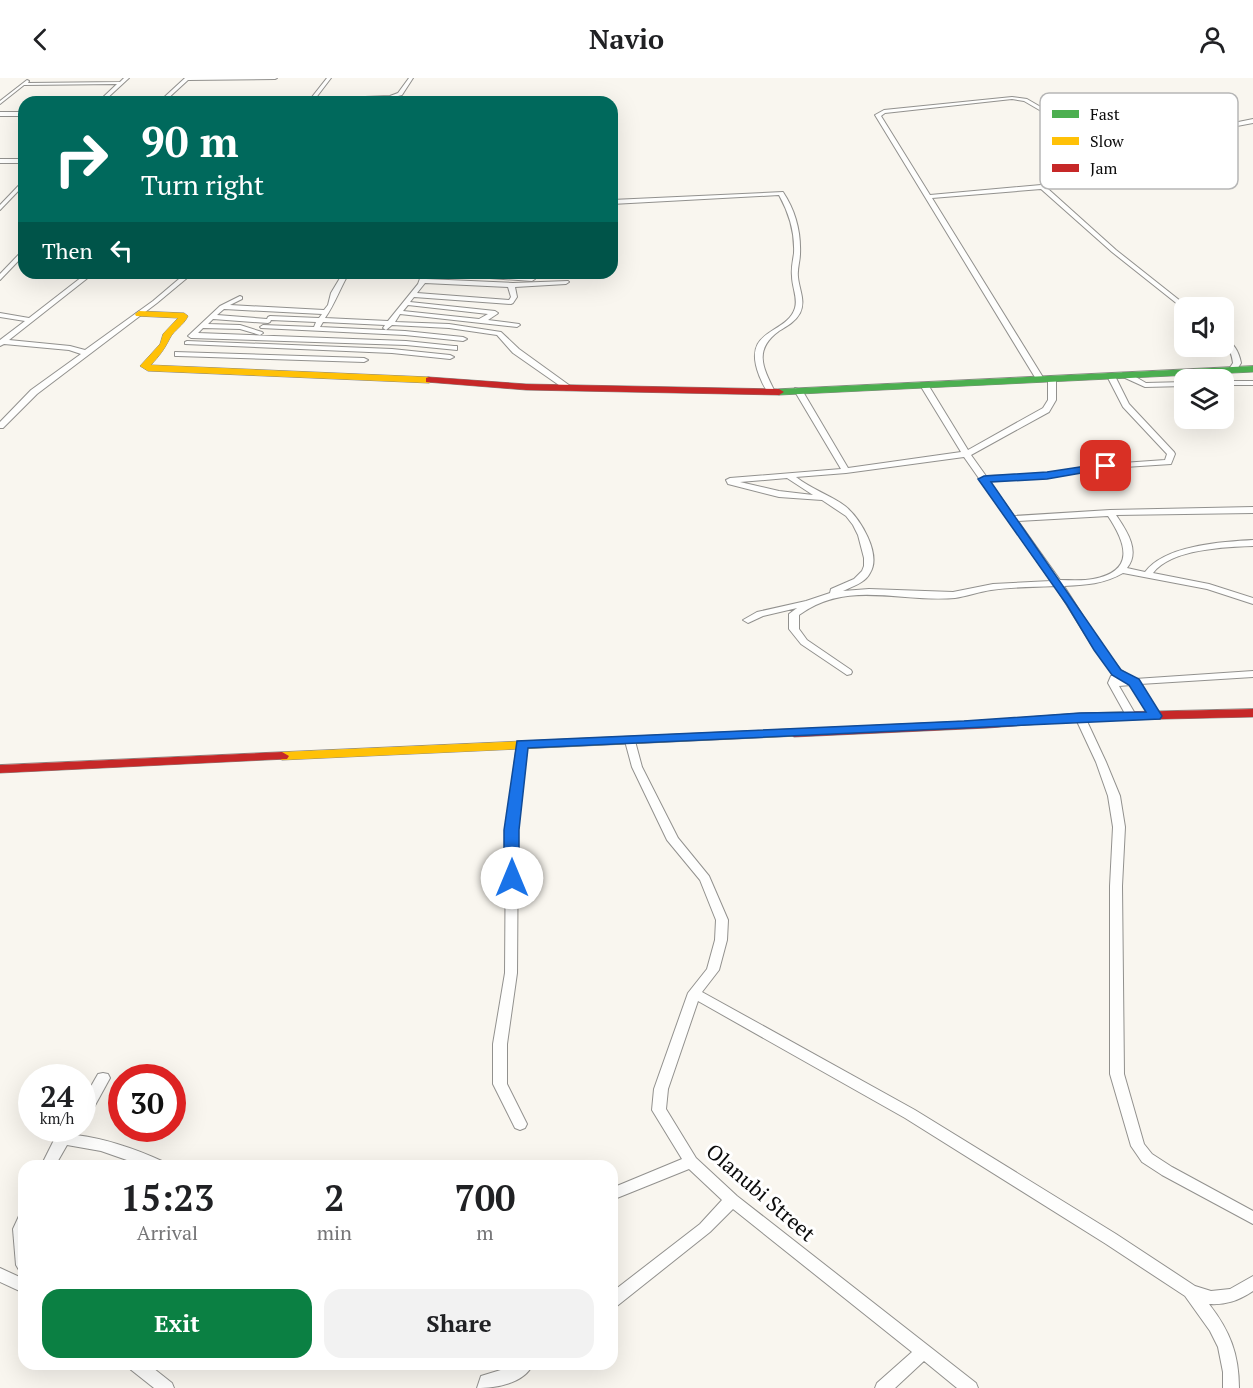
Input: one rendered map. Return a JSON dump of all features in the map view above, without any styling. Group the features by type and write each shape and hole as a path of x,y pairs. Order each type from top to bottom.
{"street":[{"path":"0,103 33,78"},
{"path":"107,96 127,78"},
{"path":"168,96 188,79 275,78"},
{"path":"314,96 329,78"},
{"path":"392,96 400,93 411,78"},
{"path":"24,84 121,83"},
{"path":"828,499 779,494 741,486 730,480 846,471 966,454 1046,410 1052,400 1046,379 928,197 878,115 879,113 1019,99 1029,101 1040,108"},
{"path":"0,114 18,114"},
{"path":"1238,124 1253,121"},
{"path":"0,160 18,162"},
{"path":"928,197 1040,187"},
{"path":"0,208 18,188"},
{"path":"1044,189 1114,251 1174,298"},
{"path":"618,202 781,193 792,211 796,229 795,277 801,301 797,313 788,323 767,336 760,350 757,361 771,392"},
{"path":"0,278 18,258"},
{"path":"1,343 83,279"},
{"path":"0,426 34,392 183,279"},
{"path":"285,374 326,312 343,279"},
{"path":"350,376 422,281 513,285 566,282"},
{"path":"412,295 511,302 514,297 511,287 513,285"},
{"path":"170,369 193,334 222,307 240,298"},
{"path":"405,303 495,314 482,320"},
{"path":"222,307 308,341 376,342 454,348"},
{"path":"231,372 264,325 283,312 326,312"},
{"path":"398,312 517,325"},
{"path":"139,314 184,316 180,324 166,336 164,345 145,366 170,369 350,376 455,384 771,392 1174,372"},
{"path":"0,315 30,320"},
{"path":"212,317 314,331 384,332 464,339"},
{"path":"202,326 240,327 319,322 449,326 499,333 516,351 569,388"},
{"path":"193,334 264,325"},
{"path":"1,343 70,348 87,353"},
{"path":"187,343 450,357"},
{"path":"1233,369 1237,363 1234,352"},
{"path":"178,354 364,360"},
{"path":"1234,369 1253,369"},
{"path":"1126,375 1145,386 1174,385"},
{"path":"984,479 1047,476 1094,467 1168,462 1171,454 1126,405 1111,376"},
{"path":"1234,383 1253,383"},
{"path":"924,385 966,454 1058,584 1115,678 1132,717"},
{"path":"798,390 846,471"},
{"path":"748,620 824,596 862,578 870,570 870,558 856,523 828,499 800,487 788,476"},
{"path":"1012,519 1110,513 1253,510"},
{"path":"824,596 863,592 954,595 991,587 1093,582 1119,574 1127,563 1129,548 1122,529 1110,513"},
{"path":"1147,575 1155,565 1180,554 1253,543"},
{"path":"1122,570 1209,587 1253,601"},
{"path":"805,603 794,614 794,629 804,642 847,672"},
{"path":"1115,678 1134,682 1253,674"},
{"path":"1134,682 1155,716"},
{"path":"0,769 988,724 1080,717 1253,713"},
{"path":"1080,717 1101,762 1113,796 1119,827 1116,886 1117,1074 1129,1120 1138,1146 1148,1158 1253,1218"},
{"name":"Olanubi Street","path":"630,741 637,767 673,840 705,879 722,920 721,940 713,970 694,993 661,1089 659,1110 692,1162 732,1200 970,1388"},
{"path":"520,1124 513,1105 500,1084 500,1044 511,973 512,830 522,744"},
{"path":"694,993 910,1114 1111,1239 1191,1292 1211,1298 1233,1296 1253,1283"},
{"path":"96,1091 103,1078"},
{"path":"96,1141 148,1160"},
{"path":"52,1160 63,1142"},
{"path":"618,1192 692,1162"},
{"path":"618,1296 705,1228 732,1200"},
{"path":"0,1275 18,1283"},
{"path":"1191,1292 1215,1325 1229,1352 1231,1388"},
{"path":"883,1388 923,1352"},
{"path":"144,1370 166,1388"},
{"path":"485,1388 487,1381 508,1376 516,1370"}],"traffic: fast":[{"path":"779,392 1253,369"}],"traffic: slow":[{"path":"139,314 184,316 180,324 166,336 164,345 145,366 148,368 429,380"},
{"path":"282,756 794,733"}],"traffic: jam":[{"path":"429,380 526,387 779,392"},
{"path":"794,733 988,724 1080,717 1253,713"},
{"path":"0,769 282,756"}],"route":[{"path":"512,878 512,830 522,744 988,724 1080,717 1155,716 1134,682 1117,672 1098,647 1073,605 984,479 1047,476 1106,466"}]}
